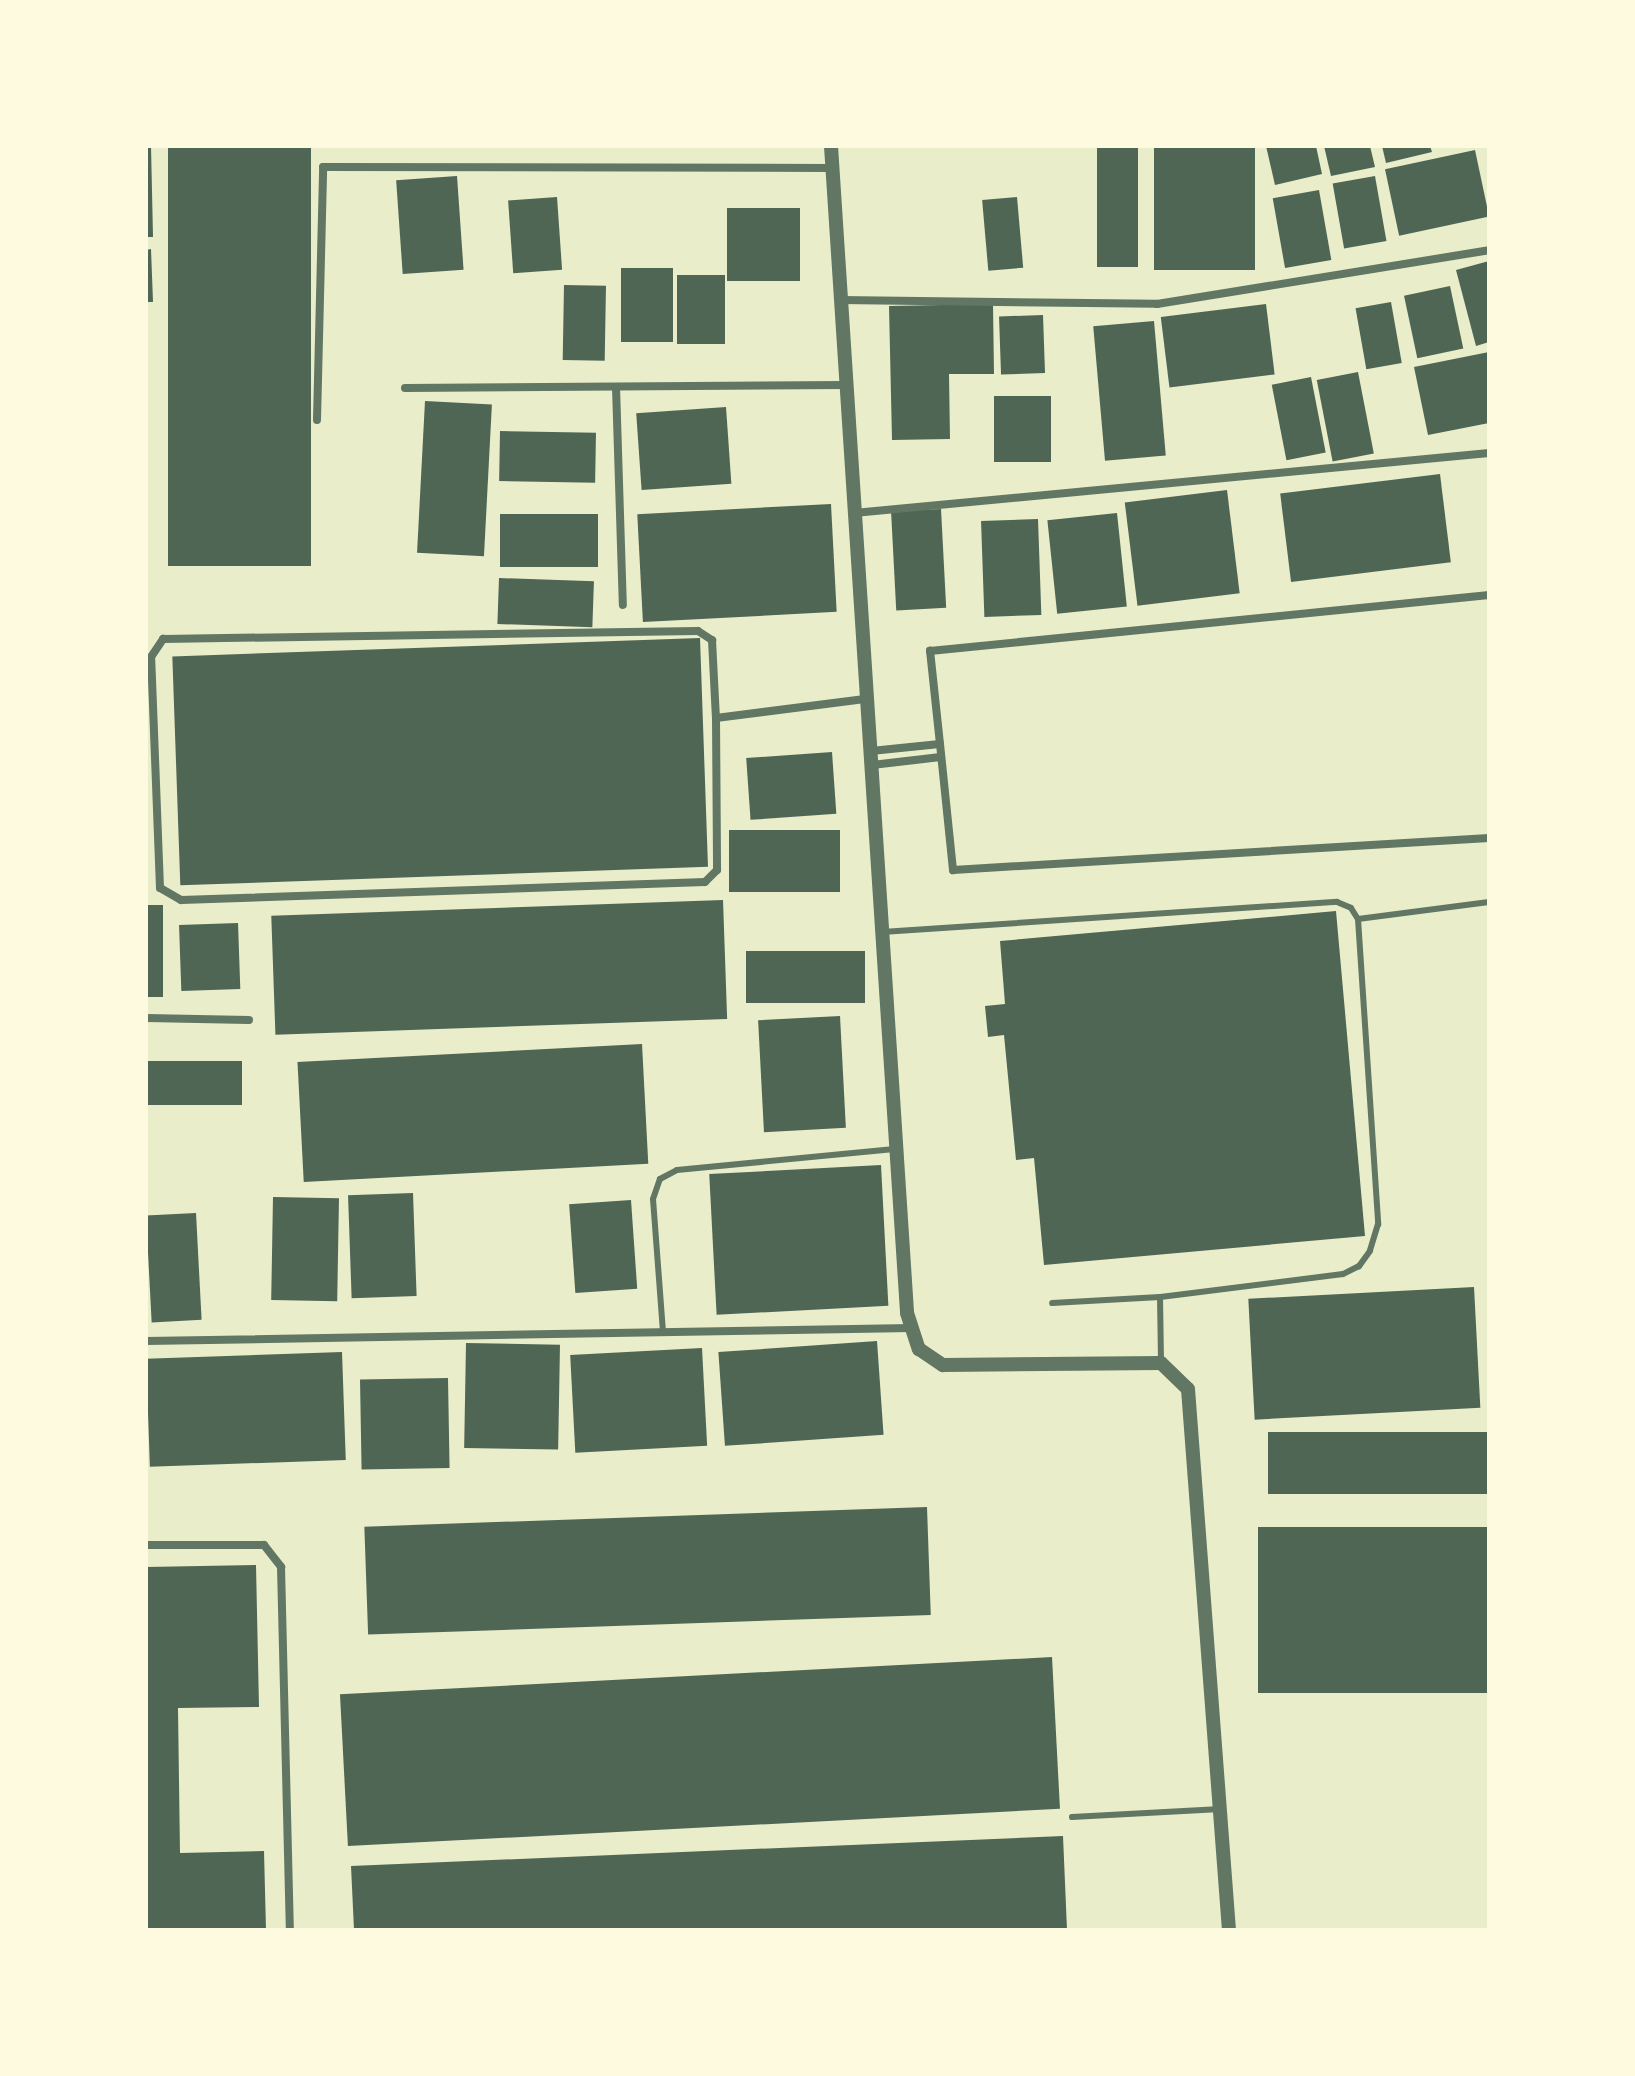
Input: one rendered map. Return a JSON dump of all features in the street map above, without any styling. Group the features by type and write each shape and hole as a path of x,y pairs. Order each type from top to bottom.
{"street":[{"path":"831,146 865,699 872,758 897,1149 912,1328 919,1349 943,1365 1161,1363 1188,1389 1229,1930"},
{"path":"317,420 323,167 832,168"},
{"path":"839,300 1157,304 1489,250"},
{"path":"405,388 846,385"},
{"path":"616,387 623,605"},
{"path":"854,513 1489,453"},
{"path":"1489,595 930,651 953,870 1489,838"},
{"path":"698,631 712,640 716,718 717,870 705,882 181,900 168,895 156,879 151,657 172,635 698,631"},
{"path":"716,718 865,699"},
{"path":"872,758 940,744"},
{"path":"872,758 941,757"},
{"path":"146,1018 249,1020"},
{"path":"146,1341 912,1328"},
{"path":"146,1545 264,1545 281,1567 290,1930"}],"lane":[{"path":"882,932 1337,902 1351,908 1358,919 1378,1224 1370,1251 1343,1274 1160,1297 1052,1303"},
{"path":"1358,919 1489,902"},
{"path":"663,1332 653,1199 660,1179 677,1170 897,1149"},
{"path":"1160,1297 1161,1363"},
{"path":"1072,1817 1221,1809"}],"building":[{"path":"146,146 151,146 153,237 146,237"},
{"path":"168,146 311,146 311,566 168,566"},
{"path":"1097,146 1138,146 1138,267 1097,267"},
{"path":"1154,146 1255,146 1255,270 1154,270"},
{"path":"1266,146 1316,146 1322,174 1275,185"},
{"path":"1324,146 1370,146 1375,167 1331,176"},
{"path":"1382,146 1430,146 1432,152 1386,163"},
{"path":"1475,150 1489,217 1399,236 1385,169"},
{"path":"457,176 464,270 403,274 396,180"},
{"path":"1375,176 1386,241 1344,248 1333,183"},
{"path":"1319,190 1331,260 1285,268 1273,198"},
{"path":"557,197 562,270 513,273 508,200"},
{"path":"1017,197 1023,268 988,271 982,200"},
{"path":"727,208 800,208 800,281 727,281"},
{"path":"151,249 153,302 146,302 146,250"},
{"path":"1489,261 1489,342 1476,346 1456,270"},
{"path":"621,268 673,268 673,342 621,342"},
{"path":"677,275 725,275 725,344 677,344"},
{"path":"564,285 606,286 605,361 563,360"},
{"path":"1450,286 1463,349 1417,358 1404,296"},
{"path":"1391,302 1402,363 1366,369 1356,308"},
{"path":"993,304 994,374 949,374 950,439 892,440 889,306"},
{"path":"1266,304 1275,374 1169,387 1161,317"},
{"path":"1043,315 1045,373 1001,375 999,317"},
{"path":"1154,321 1166,455 1105,461 1093,326"},
{"path":"1489,352 1489,423 1428,435 1414,367"},
{"path":"1358,372 1374,453 1333,461 1317,380"},
{"path":"1311,377 1326,453 1286,460 1272,385"},
{"path":"994,396 1051,396 1051,462 994,462"},
{"path":"425,401 492,405 484,556 417,553"},
{"path":"726,407 731,484 642,490 636,413"},
{"path":"500,431 596,433 595,483 499,481"},
{"path":"1440,474 1451,562 1291,582 1280,494"},
{"path":"1227,490 1240,593 1137,606 1125,503"},
{"path":"831,504 837,612 643,622 637,514"},
{"path":"941,509 946,608 896,610 891,512"},
{"path":"1117,513 1127,606 1057,614 1047,520"},
{"path":"500,514 598,514 598,567 500,567"},
{"path":"1038,519 1041,615 984,617 981,521"},
{"path":"499,578 594,581 592,627 497,624"},
{"path":"700,638 708,867 180,885 172,656"},
{"path":"832,752 836,814 751,820 746,758"},
{"path":"729,830 840,830 840,892 729,892"},
{"path":"723,900 727,1019 275,1035 271,916"},
{"path":"146,905 163,905 163,997 146,997"},
{"path":"1336,911 1365,1236 1044,1265 1034,1158 1016,1160 1004,1035 988,1037 985,1006 1005,1004 1000,941"},
{"path":"238,923 240,989 181,991 179,925"},
{"path":"746,951 865,951 865,1003 746,1003"},
{"path":"840,1016 846,1128 764,1132 758,1020"},
{"path":"642,1044 648,1164 304,1182 297,1062"},
{"path":"146,1061 242,1061 242,1105 146,1105"},
{"path":"881,1165 888,1306 717,1315 709,1174"},
{"path":"413,1193 417,1296 352,1298 348,1195"},
{"path":"273,1197 339,1198 337,1301 271,1300"},
{"path":"631,1200 637,1289 575,1293 569,1204"},
{"path":"196,1213 202,1320 152,1322 146,1216"},
{"path":"1474,1287 1480,1408 1255,1420 1248,1299"},
{"path":"877,1341 884,1435 725,1446 718,1352"},
{"path":"466,1343 560,1345 558,1450 464,1448"},
{"path":"702,1348 707,1446 575,1453 570,1355"},
{"path":"342,1352 346,1460 150,1467 146,1359"},
{"path":"448,1378 450,1468 362,1470 360,1380"},
{"path":"1268,1432 1489,1432 1489,1494 1268,1494"},
{"path":"927,1507 931,1615 368,1635 364,1527"},
{"path":"1258,1527 1489,1527 1489,1693 1258,1693"},
{"path":"256,1565 259,1707 178,1708 180,1853 264,1851 266,1930 146,1930 146,1567"},
{"path":"1052,1657 1060,1809 348,1846 340,1694"},
{"path":"1063,1836 1067,1930 354,1930 351,1866"}]}
